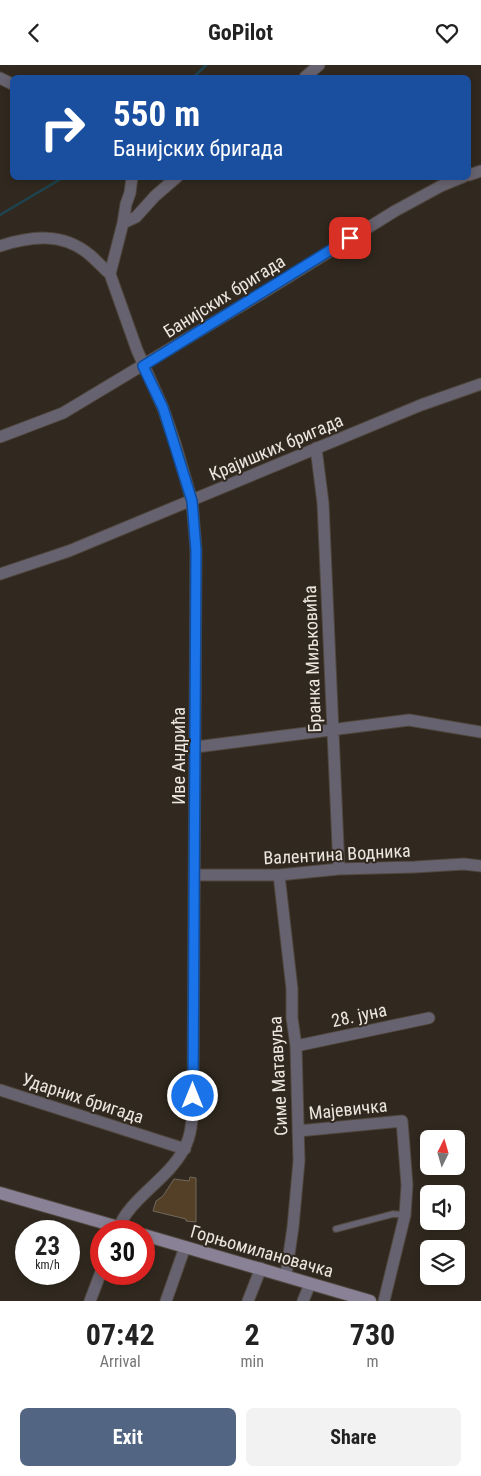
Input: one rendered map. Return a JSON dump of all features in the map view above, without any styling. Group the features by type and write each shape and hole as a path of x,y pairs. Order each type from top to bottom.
{"main road":[{"path":"0,1193 90,1220"},
{"name":"Горњомилановачка","path":"155,1238 286,1275 352,1298 370,1301"}],"street":[{"path":"307,75 319,65"},
{"path":"110,274 131,180"},
{"path":"123,223 136,217 155,195 173,180"},
{"name":"Банијских бригада","path":"0,437 63,413 395,211 456,180"},
{"name":"Иве Андрића","path":"0,246 26,238 57,239 72,243 89,254 110,274 143,366 163,408 192,501 196,550 196,747 193,1096 191,1128 184,1149 164,1176 128,1209 122,1220"},
{"name":"Крајишких бригада","path":"0,574 68,551 421,405 481,383"},
{"name":"Бранка Миљковића","path":"316,448 323,503 332,729 338,809 339,869"},
{"path":"196,747 409,721 481,731"},
{"name":"Валентина Водника","path":"194,875 279,875 339,869 464,864 481,867"},
{"name":"Симе Матавуља","path":"279,875 290,960 292,1018 296,1046 299,1161 293,1227 286,1275"},
{"name":"28. јуна","path":"296,1046 429,1018"},
{"name":"Ударних бригада","path":"0,1090 184,1149"},
{"name":"Мајевичка","path":"298,1131 402,1121 407,1185 405,1215"},
{"path":"384,1301 405,1215"},
{"path":"166,1301 185,1247"},
{"path":"248,1301 261,1268"},
{"path":"303,1301 310,1284"},
{"path":"90,1301 96,1285"}],"lane":[{"path":"336,1229 392,1214 405,1215"}],"building":[{"path":"190,1177 196,1178 196,1222 186,1221 186,1219 153,1211 156,1201 163,1196 174,1179 189,1181"}],"waterway":[{"path":"196,75 206,65"},
{"path":"0,215 59,180"}],"route":[{"path":"193,1096 196,550 192,501 163,408 143,366 350,238"}]}
